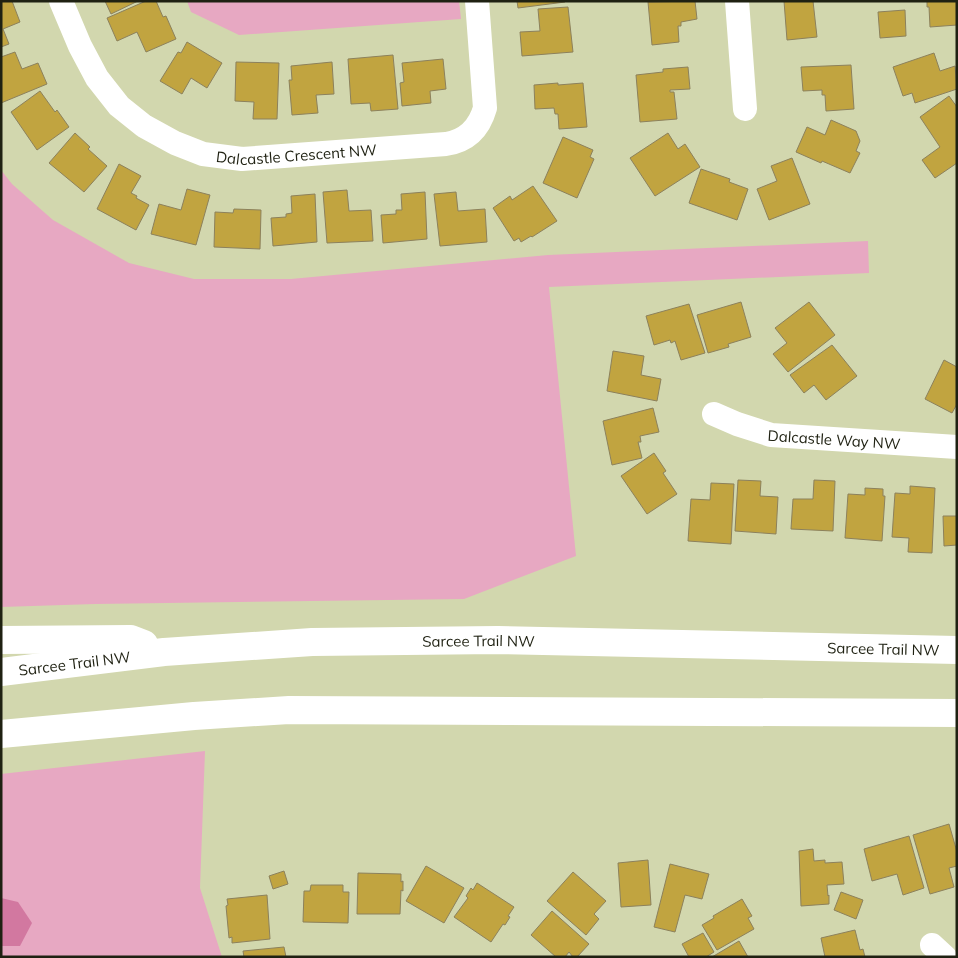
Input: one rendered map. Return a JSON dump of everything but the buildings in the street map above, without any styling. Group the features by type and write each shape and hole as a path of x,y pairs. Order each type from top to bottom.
{"main road":[{"path":"1,640 131,639 164,652"},
{"name":"Sarcee Trail NW","path":"1,672 164,652 312,642 488,640 957,650"},
{"path":"1,734 194,716 289,710 957,713"},
{"path":"1,751 123,735 194,716"}],"street":[{"name":"Dalcastle Crescent NW","path":"61,1 96,78 119,106 144,126 175,143 203,154 242,159 446,144 462,140 470,135 480,122 485,108 477,1"},
{"path":"736,1 745,109"},
{"name":"Dalcastle Way NW","path":"714,414 771,435 957,447"}],"shaded area":[{"path":"187,1 459,1 461,19 239,35 191,12"},
{"path":"1,170 12,184 53,220 129,263 194,279 291,279 548,255 868,241 869,273 549,287 576,556 464,599 1,607"},
{"path":"205,751 200,888 222,957 1,957 1,774"},
{"path":"1,898 18,902 32,923 20,946 1,946"}]}
